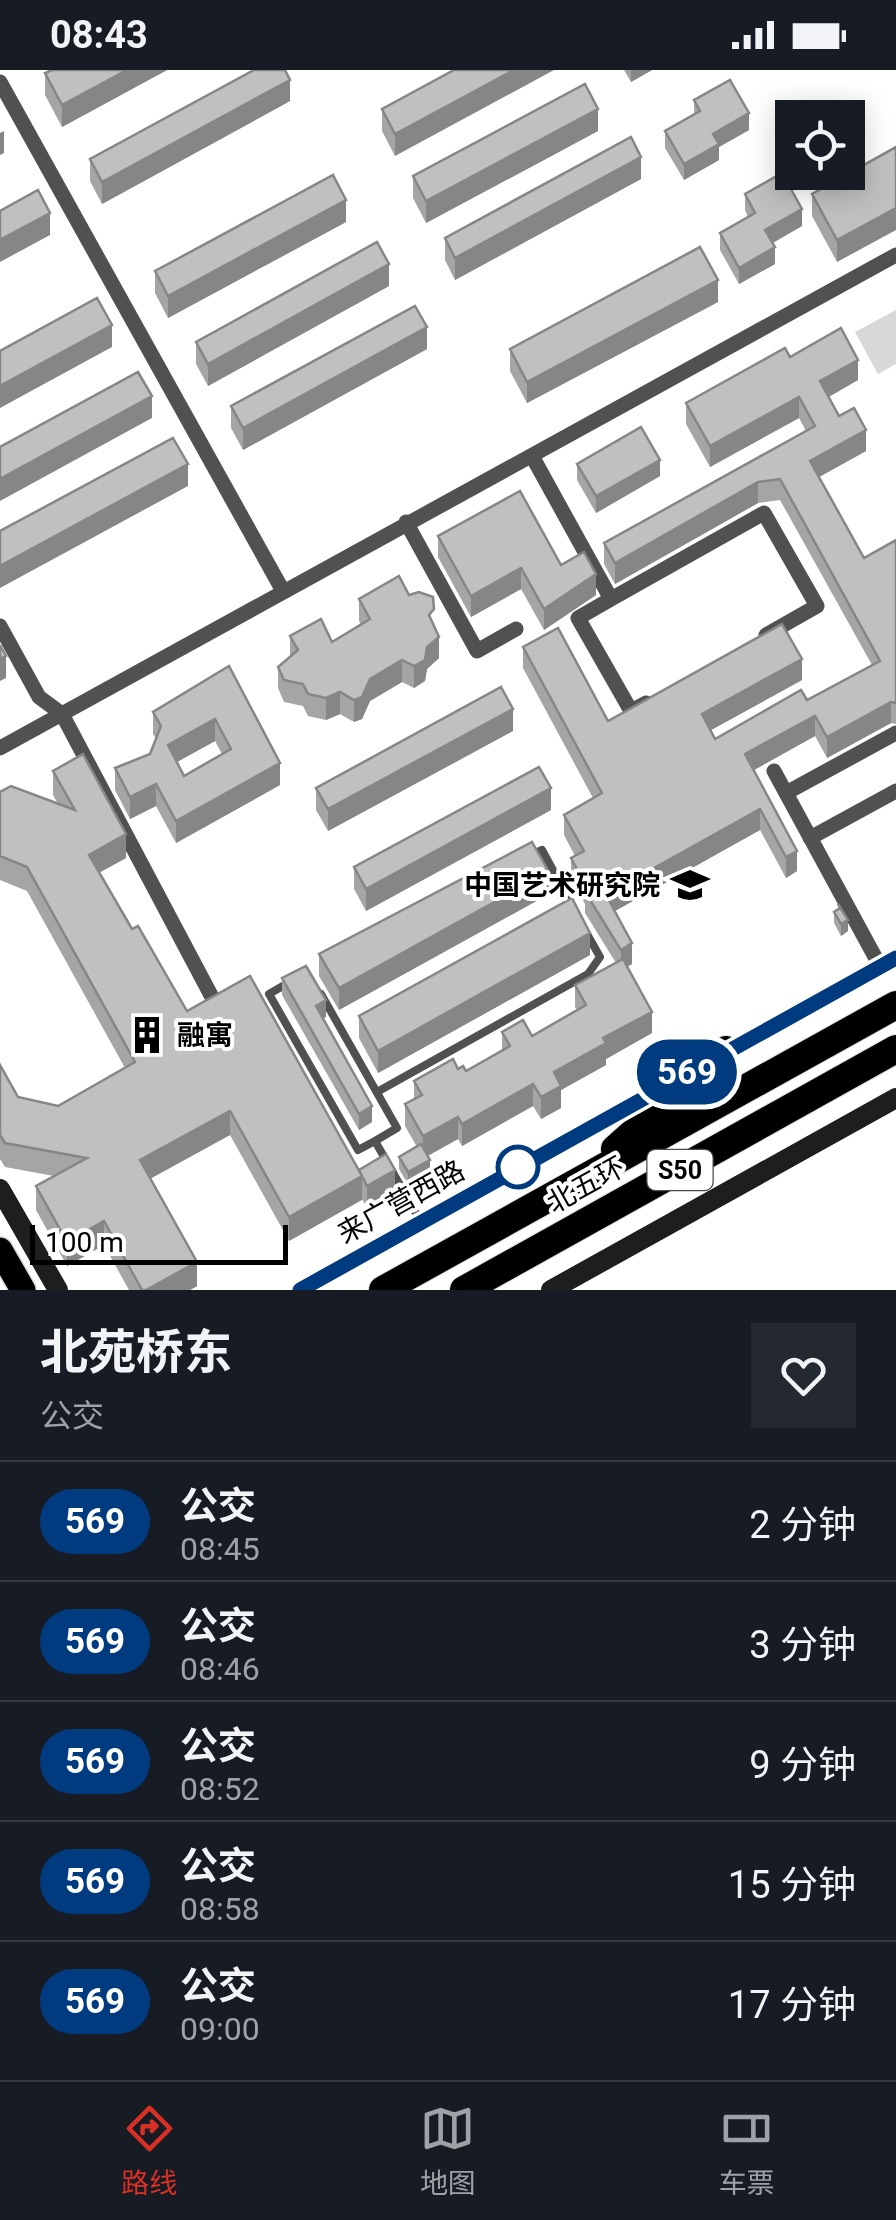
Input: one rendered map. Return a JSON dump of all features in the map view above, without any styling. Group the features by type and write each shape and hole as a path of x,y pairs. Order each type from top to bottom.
{"highway":[{"name":"北五环","path":"383,1290 896,1006"},
{"name":"北五环","path":"464,1290 896,1049"},
{"path":"577,1183 726,1050"}],"main road":[{"path":"0,1250 23,1290"}],"street":[{"path":"0,82 283,591"},
{"path":"0,748 896,255"},
{"path":"532,456 611,599"},
{"path":"665,692 631,711 578,618 764,513 817,606 749,644"},
{"path":"406,522 477,651 516,630"},
{"path":"0,626 39,697 62,714 214,999"},
{"path":"786,793 896,733"},
{"path":"774,772 810,838 888,962"},
{"path":"810,838 896,791"},
{"name":"来广营西路","path":"300,1290 888,962"},
{"path":"551,1290 896,1098"},
{"path":"0,1189 58,1290"}],"lane":[{"path":"377,1092 588,974 600,957 542,850 525,858"},
{"path":"555,914 572,905"},
{"path":"295,978 268,994 358,1150 398,1128 316,986"},
{"path":"342,1030 358,1021"},
{"path":"375,1141 421,1222"}],"shaded area":[{"path":"896,310 896,364 878,374 855,332"}],"building":[{"path":"127,70 62,105 45,73"},
{"path":"254,70 285,70 290,80 102,182 90,159"},
{"path":"454,70 514,70 395,134 382,109"},
{"path":"730,80 749,113 713,134 719,144 684,164 665,131 700,111 694,100"},
{"path":"585,84 598,109 426,201 413,176"},
{"path":"631,137 641,157 455,258 445,238"},
{"path":"896,147 896,208 837,240 812,194 819,190 865,190 865,164"},
{"path":"333,175 346,200 168,296 155,271"},
{"path":"775,177 775,190 791,190 802,209 765,230 775,247 739,268 720,233 755,213 745,194"},
{"path":"38,190 50,213 0,240 0,211"},
{"path":"377,242 389,264 208,364 196,342"},
{"path":"700,247 718,280 527,382 510,349"},
{"path":"97,298 112,325 0,386 0,351"},
{"path":"415,306 427,327 243,428 231,406"},
{"path":"841,328 858,360 820,381 839,416 854,408 866,430 810,461 864,558 896,540 896,703 891,702 827,737 815,716 745,754 797,851 786,857 760,809 606,895 632,943 621,950 585,892 588,890 571,858 584,851 564,815 602,793 523,647 558,628 608,721 782,624 802,659 702,714 715,739 801,690 807,700 880,661 780,479 758,482 615,563 604,543 815,426 799,397 710,446 686,403 785,348 790,357"},
{"path":"138,372 152,396 0,479 0,447"},
{"path":"641,427 660,460 596,496 577,464"},
{"path":"173,438 188,464 0,566 0,531"},
{"path":"520,491 561,565 584,552 596,574 544,609 521,568 471,596 438,536"},
{"path":"399,576 409,595 419,592 433,597 434,609 429,615 439,637 427,647 425,660 414,666 402,660 370,679 362,697 354,700 340,692 326,698 308,694 303,684 284,680 278,667 298,650 290,636 321,619 332,642 370,619 359,599"},
{"path":"229,666 280,763 176,821 156,784 130,797 115,768 150,754 161,726 153,712","holes":["215,719 231,749 184,776 168,745"]},
{"path":"501,687 513,709 328,809 316,788"},
{"path":"83,754 126,834 89,855 132,929 138,926 187,1011 250,976 362,1176 289,1217 230,1111 140,1160 197,1262 146,1290 142,1290 104,1221 67,1242 36,1186 87,1158 5,1143 0,1135 0,1065 18,1097 58,1106 135,1062 27,867 0,856 0,792 11,786 75,810 53,771"},
{"path":"539,767 551,788 366,889 354,867"},
{"path":"532,842 549,872 339,988 319,954"},
{"path":"572,898 590,933 378,1051 359,1016"},
{"path":"838,904 848,920 841,924 834,912 840,908"},
{"path":"623,959 652,1012 603,1038 606,1043 554,1072 561,1086 541,1097 533,1084 462,1124 458,1117 423,1136 405,1104 422,1095 414,1081 453,1059 458,1069 463,1066 466,1071 510,1046 502,1032 523,1020 532,1036 586,1005 575,985"},
{"path":"306,966 326,1000 316,1006 372,1106 359,1114 282,978"},
{"path":"421,1144 430,1160 408,1172 399,1157"},
{"path":"386,1154 395,1170 367,1186 359,1170"}],"bus line":[{"name":"569","path":"300,1290 896,958"}],"place":[{"name":"中国艺术研究院","path":"690,885"},
{"name":"融寓","path":"147,1035"}]}
